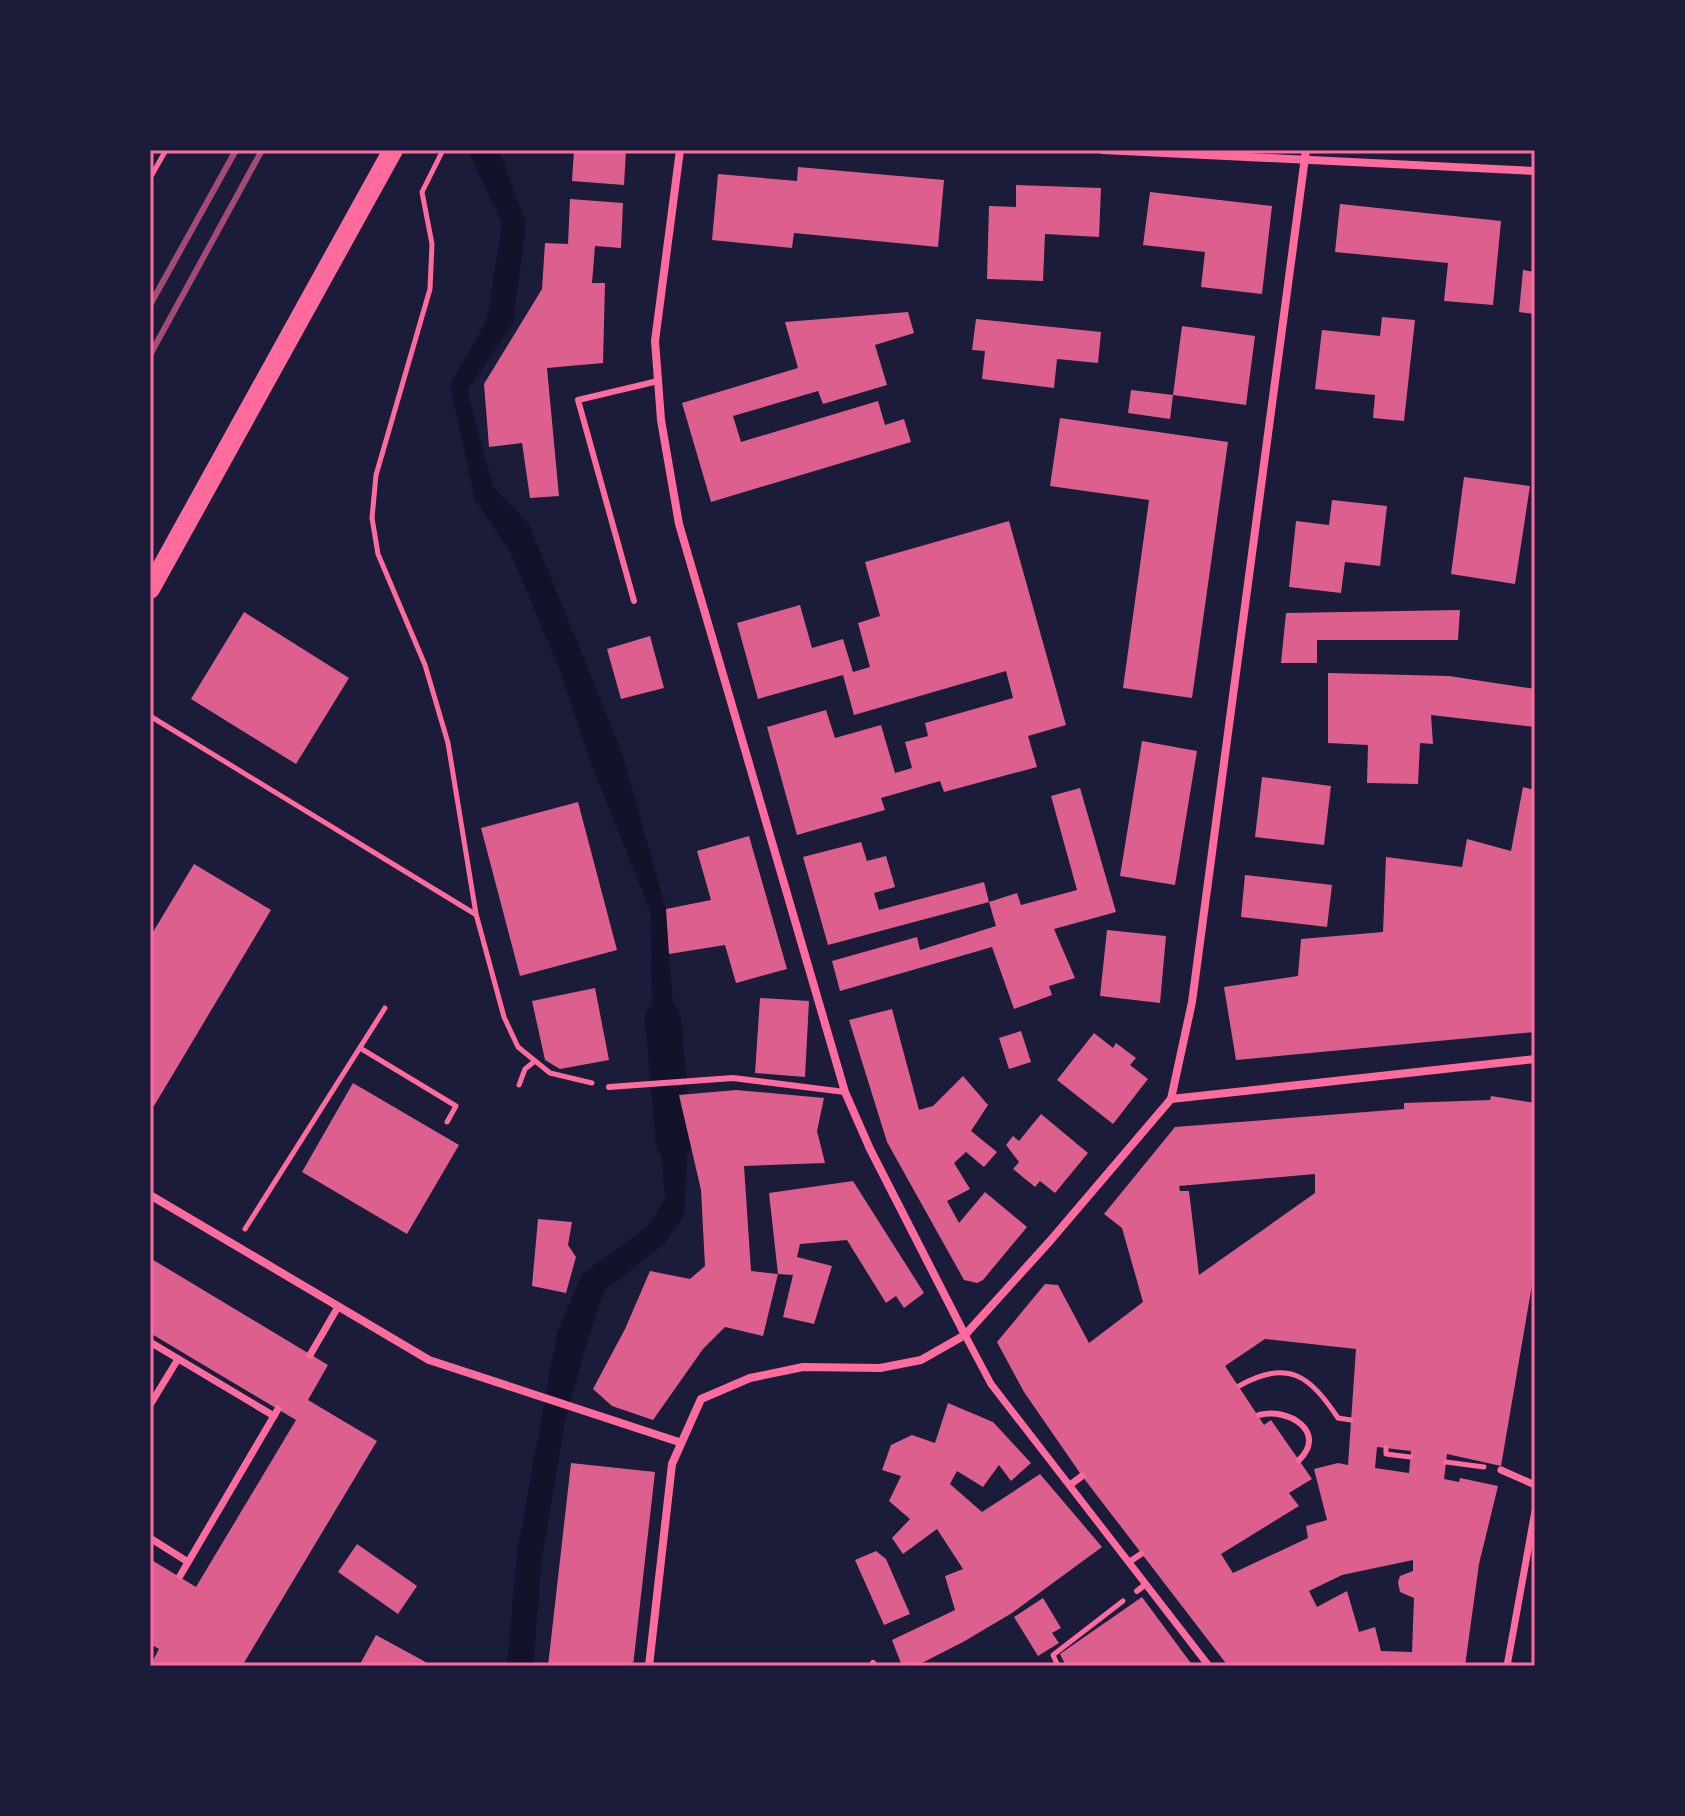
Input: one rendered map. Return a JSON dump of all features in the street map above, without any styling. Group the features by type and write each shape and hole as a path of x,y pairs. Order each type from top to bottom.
{"main road":[{"path":"150,589 393,150"}],"street":[{"path":"680,150 655,341 661,420 679,524 845,1092 870,1149 991,1384 1209,1666"},
{"path":"1103,150 1535,171"},
{"path":"649,1666 672,1464 679,1442 701,1399 750,1378 803,1367 880,1368 921,1360 965,1335 1171,1099 1194,986 1306,150"},
{"path":"1171,1099 1535,1059"},
{"path":"150,1195 429,1360 679,1442"},
{"path":"310,1355 338,1307"},
{"path":"150,1342 276,1413 180,1576"},
{"path":"150,1405 178,1359"},
{"path":"1501,1470 1535,1485"},
{"path":"1070,1485 1082,1476"},
{"path":"1507,1666 1535,1511"},
{"path":"150,1538 188,1562"}],"lane":[{"path":"634,601 578,400 658,381"},
{"path":"609,1087 733,1078 845,1092"},
{"path":"1259,1415 1281,1413 1299,1421 1309,1447 1299,1460"},
{"path":"1129,1562 1141,1554"},
{"path":"1137,1591 1146,1584"}],"path":[{"path":"150,178 166,150"},
{"path":"443,150 422,192 432,244 430,289 376,475 372,518 378,554 425,665 448,743 476,914 504,1017 518,1047 550,1073 609,1087"},
{"path":"150,716 476,914"},
{"path":"234,1247 385,1008"},
{"path":"360,1048 456,1106 447,1122"},
{"path":"519,1085 525,1069 535,1061"},
{"path":"1239,1386 1277,1371 1298,1374 1320,1391 1338,1418 1351,1420"},
{"path":"1386,1448 1386,1454 1410,1457"},
{"path":"1446,1462 1501,1470"},
{"path":"1058,1666 1053,1655 1137,1591"}],"shaded area":[{"path":"468,150 499,150 526,224 513,323 467,391 493,487 529,524 622,753 666,909 677,1066 654,1070 650,911 589,758 559,668 511,554 475,500 450,385 487,320 502,224"},
{"path":"679,1093 687,1164 684,1215 664,1244 604,1291 565,1422 542,1557 533,1666 507,1666 517,1553 557,1333 582,1274 647,1227 665,1199 657,1095"}],"building":[{"path":"574,150 626,150 624,185 572,181"},
{"path":"798,167 944,180 938,247 794,233 792,248 712,240 718,174 797,181"},
{"path":"1016,185 1101,188 1099,237 1045,234 1043,281 987,279 989,206 1016,207"},
{"path":"1150,192 1272,206 1262,294 1201,287 1205,252 1143,245"},
{"path":"570,199 623,203 621,248 595,246 592,283 605,283 603,363 547,368 559,496 530,498 522,443 489,447 484,384 542,289 545,243 568,244"},
{"path":"1340,204 1501,221 1493,305 1444,301 1448,263 1335,252"},
{"path":"1523,270 1535,272 1535,314 1519,312"},
{"path":"908,312 914,333 875,345 887,385 823,404 818,391 733,416 741,442 878,401 885,425 904,419 911,442 711,502 682,403 798,368 785,322"},
{"path":"1382,317 1415,320 1404,421 1373,418 1375,395 1315,389 1322,330 1380,336"},
{"path":"976,319 1101,332 1098,363 1057,359 1054,388 982,379 985,351 972,350"},
{"path":"1182,326 1255,336 1246,405 1173,395"},
{"path":"1131,390 1173,395 1170,419 1128,413"},
{"path":"1060,418 1228,442 1192,698 1123,688 1149,500 1050,486"},
{"path":"1464,477 1530,486 1515,584 1451,574"},
{"path":"1332,500 1387,506 1380,566 1345,562 1341,593 1289,587 1296,521 1329,525"},
{"path":"1009,521 1066,725 1028,736 1037,767 944,792 940,781 881,798 885,810 797,835 767,727 826,710 835,738 881,725 895,773 912,768 905,742 928,736 925,723 1013,698 1006,671 854,715 843,675 758,699 737,623 800,605 812,648 843,639 853,672 870,667 858,623 880,616 865,562"},
{"path":"1460,610 1458,640 1317,640 1317,663 1281,663 1286,613"},
{"path":"244,612 349,678 296,764 191,699"},
{"path":"650,636 664,688 621,699 607,649"},
{"path":"1328,673 1449,676 1535,689 1535,727 1431,715 1433,744 1420,743 1418,784 1367,783 1368,745 1328,743"},
{"path":"1142,741 1197,751 1175,885 1120,876"},
{"path":"1262,777 1331,786 1324,845 1255,837"},
{"path":"1523,787 1535,790 1535,1032 1236,1060 1224,987 1298,976 1301,939 1383,932 1386,857 1462,867 1467,839 1511,851"},
{"path":"1080,788 1116,912 1054,929 1075,978 1049,986 1052,995 1014,1009 992,947 840,991 832,961 917,937 920,950 996,926 989,902 1017,893 1021,905 1077,890 1051,796"},
{"path":"578,802 617,950 520,976 481,828"},
{"path":"749,836 787,969 736,983 725,945 669,954 666,909 711,900 697,851"},
{"path":"861,842 867,861 886,856 895,887 874,893 879,910 984,882 989,902 828,945 803,857"},
{"path":"194,864 271,910 154,1106 150,1104 150,937"},
{"path":"1245,875 1332,885 1327,927 1241,917"},
{"path":"1107,930 1166,936 1160,1003 1100,996"},
{"path":"595,988 609,1060 560,1069 545,1060 532,1001"},
{"path":"760,998 809,1001 805,1077 755,1073"},
{"path":"892,1009 919,1110 933,1106 963,1076 988,1105 971,1131 997,1152 984,1167 966,1152 954,1163 970,1189 947,1201 959,1223 985,1192 1027,1227 983,1280 977,1283 964,1280 887,1142 849,1020"},
{"path":"1021,1031 1031,1062 1009,1069 999,1038"},
{"path":"1094,1033 1113,1048 1116,1043 1136,1058 1130,1065 1148,1079 1113,1124 1057,1080"},
{"path":"353,1083 459,1145 407,1234 302,1172"},
{"path":"736,1090 824,1098 817,1131 825,1163 744,1166 751,1271 778,1274 763,1336 725,1327 703,1349 653,1420 612,1406 593,1389 625,1329 650,1271 690,1279 705,1266 701,1190 679,1095"},
{"path":"1491,1096 1535,1103 1535,1267 1501,1466 1447,1454 1444,1479 1459,1482 1460,1478 1498,1486 1479,1564 1465,1666 1228,1666 1082,1476 1024,1392 997,1342 1045,1284 1058,1285 1089,1343 1143,1302 1122,1228 1104,1214 1175,1127 1404,1109 1404,1103 1490,1100","holes":["1315,1174 1315,1193 1199,1275 1189,1191 1180,1191 1179,1186","1265,1339 1356,1349 1348,1465 1338,1463 1314,1469 1327,1520 1306,1526 1308,1538 1233,1573 1221,1554 1299,1506 1289,1493 1312,1479 1271,1420 1264,1425 1225,1366","1377,1447 1411,1451 1409,1473 1375,1468","1413,1560 1413,1571 1400,1576 1398,1582 1400,1592 1414,1598 1412,1652 1381,1651 1375,1627 1359,1632 1347,1591 1317,1607 1309,1591 1342,1575"]},
{"path":"1041,1114 1088,1153 1055,1193 1040,1181 1035,1187 1013,1169 1019,1162 1006,1145 1013,1136 1019,1141"},
{"path":"853,1181 924,1293 904,1308 896,1296 886,1303 847,1240 800,1244 797,1257 832,1266 814,1324 783,1317 793,1275 778,1274 769,1193"},
{"path":"538,1219 572,1222 568,1245 576,1257 566,1293 532,1286"},
{"path":"150,1258 328,1365 308,1400 377,1441 242,1666 150,1666 159,1649 150,1644 150,1559 196,1587 296,1420 150,1333"},
{"path":"948,1403 993,1422 1031,1463 1011,1481 999,1465 983,1487 957,1471 950,1484 982,1512 1040,1474 1102,1547 1012,1613 916,1666 902,1666 892,1640 955,1610 945,1576 963,1569 937,1529 903,1554 892,1538 910,1519 889,1501 901,1476 882,1470 891,1445 912,1435 935,1443"},
{"path":"571,1463 655,1472 633,1666 548,1666"},
{"path":"357,1544 417,1586 398,1614 338,1572"},
{"path":"876,1551 886,1559 910,1614 884,1625 855,1560"},
{"path":"1142,1597 1193,1666 1066,1666 1060,1654"},
{"path":"1043,1598 1061,1628 1052,1633 1059,1643 1038,1656 1014,1617"},
{"path":"376,1635 433,1666 359,1666"}],"waterway":[{"path":"663,1019 674,1143"}],"railway":[{"path":"150,305 236,150"},
{"path":"150,355 262,150"}]}
